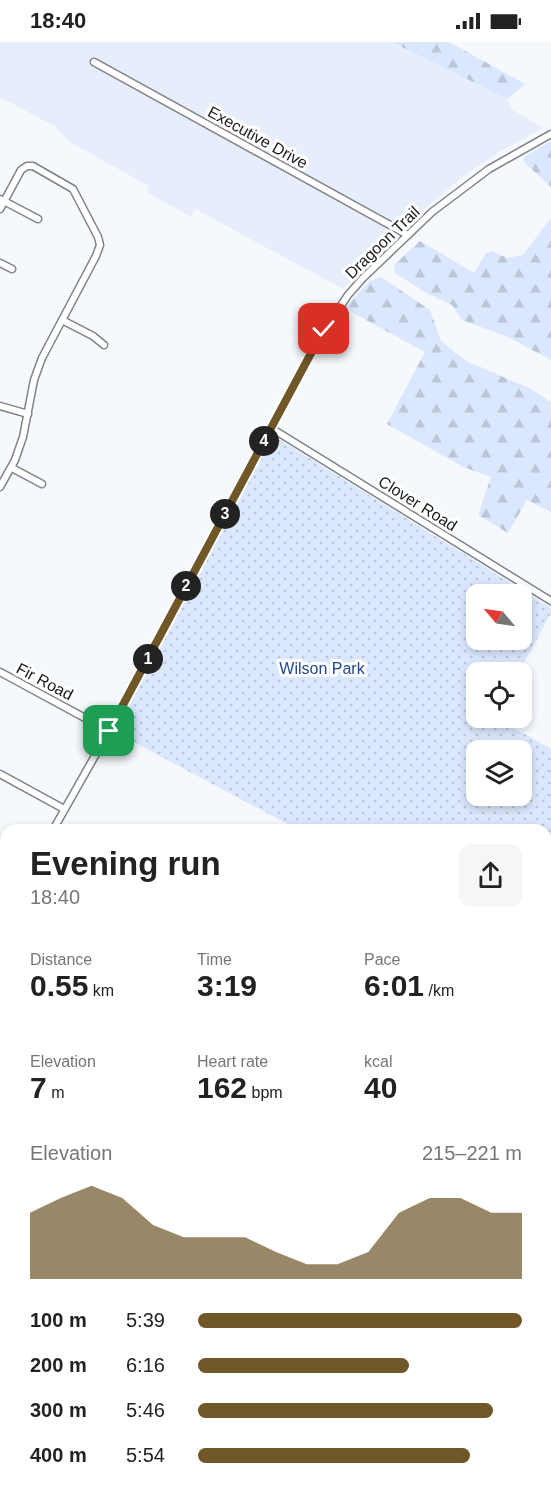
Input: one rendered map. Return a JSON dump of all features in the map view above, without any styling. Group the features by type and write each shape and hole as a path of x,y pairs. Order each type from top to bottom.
{"street":[{"name":"Executive Drive","path":"94,62 408,235"},
{"name":"Dragoon Trail","path":"55,824 109,731 314,346 340,304 363,278 432,212 473,180 551,134"},
{"path":"0,209 2,200 21,170 27,166 33,166 73,189 100,244 96,256 37,369 23,437 12,468 0,487"},
{"path":"2,200 38,219"},
{"path":"0,262 12,269"},
{"path":"62,320 93,336 104,345"},
{"path":"0,406 28,414"},
{"name":"Clover Road","path":"271,428 551,600"},
{"path":"12,468 42,484"},
{"name":"Fir Road","path":"0,672 109,731"},
{"path":"0,774 64,809"}],"shaded area":[{"path":"0,42 392,42 507,99 511,109 543,128 469,172 410,221 402,223 392,234 392,240 343,289 195,209 191,217 147,192 149,186 68,141 56,127 0,97"}],"green space":[{"path":"392,42 449,42 525,84 507,99"},
{"path":"551,141 551,187 524,162 524,157"},
{"path":"551,218 551,360 508,337 462,320 452,305 430,295 395,273 394,265 420,241 474,273 486,253 492,251 507,258 523,255"},
{"path":"381,277 430,310 441,341 466,361 529,388 551,402 551,512 527,500 508,533 478,515 491,477 463,467 387,424 425,352 344,308 370,281"},
{"name":"Wilson Park","path":"274,437 512,584 466,584 466,650 531,650 524,662 466,662 466,728 514,728 551,749 551,824 288,824 113,731 267,442"},
{"name":"Wilson Park","path":"532,596 551,608 551,613 532,648"}],"route":[{"path":"109,731 324,329"}]}
